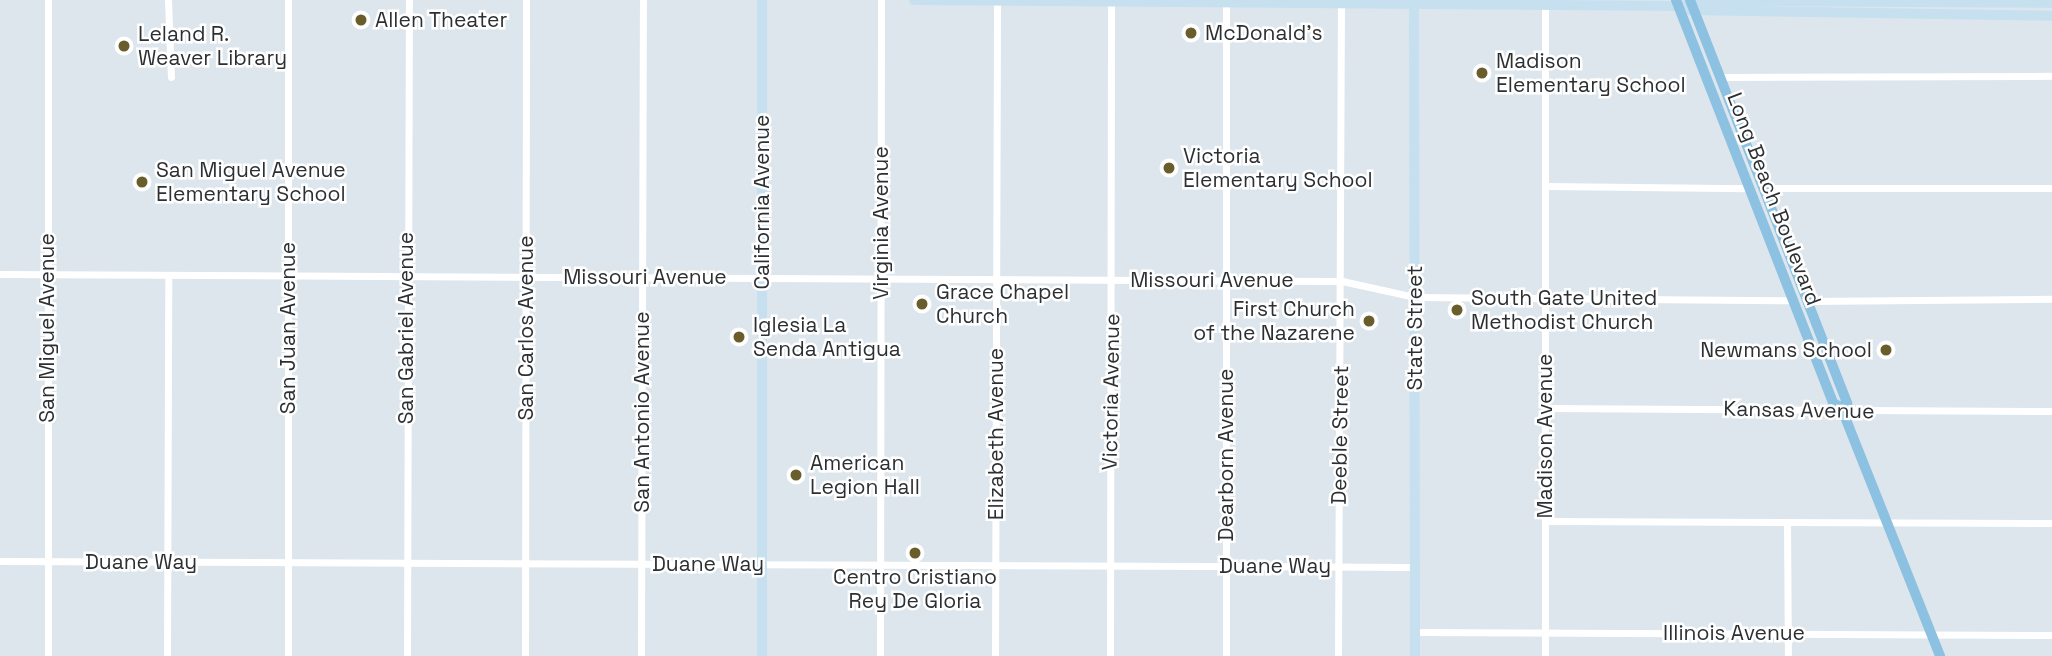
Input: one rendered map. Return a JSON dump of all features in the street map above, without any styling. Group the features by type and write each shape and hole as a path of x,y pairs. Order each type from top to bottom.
{"main road":[{"name":"California Avenue","path":"762,0 762,656"},
{"path":"914,0 1545,5 1677,3 1949,16 2052,16"},
{"path":"1692,5 1753,1 2049,2"},
{"name":"State Street","path":"1414,2 1415,656"},
{"name":"Long Beach Boulevard","path":"1677,3 1833,403 1842,410 1940,656"},
{"name":"Long Beach Boulevard","path":"1692,5 1847,403 1842,410"}],"street":[{"name":"San Miguel Avenue","path":"48,0 48,656"},
{"path":"168,0 172,77"},
{"name":"San Juan Avenue","path":"288,0 288,656"},
{"name":"San Gabriel Avenue","path":"407,656 406,276 409,0"},
{"name":"San Carlos Avenue","path":"526,0 526,656"},
{"name":"San Antonio Avenue","path":"641,656 643,0"},
{"name":"Virginia Avenue","path":"880,656 881,0"},
{"path":"1949,1 1949,16"},
{"name":"Elizabeth Avenue","path":"995,656 997,2"},
{"name":"Victoria Avenue","path":"1110,656 1111,2"},
{"name":"Dearborn Avenue","path":"1226,3 1226,656"},
{"name":"Deeble Street","path":"1338,656 1342,281 1340,4"},
{"name":"Madison Avenue","path":"1545,5 1545,656"},
{"path":"1720,77 2052,76"},
{"path":"1545,186 1749,188"},
{"path":"1763,188 2052,188"},
{"name":"Missouri Avenue","path":"0,274 1342,281 1415,297 1793,300"},
{"path":"167,656 168,275"},
{"path":"1807,301 2052,299"},
{"name":"Kansas Avenue","path":"1545,408 2052,411"},
{"path":"1546,521 2052,523"},
{"path":"1787,522 1788,656"},
{"name":"Duane Way","path":"0,561 1415,567"},
{"name":"Illinois Avenue","path":"1415,632 2052,635"}],"place":[{"name":"Allen Theater","path":"361,20"},
{"name":"McDonald's","path":"1191,33"},
{"name":"Leland R. Weaver Library","path":"124,46"},
{"name":"Madison Elementary School","path":"1482,73"},
{"name":"Victoria Elementary School","path":"1169,168"},
{"name":"San Miguel Avenue Elementary School","path":"142,182"},
{"name":"Grace Chapel Church","path":"922,304"},
{"name":"South Gate United Methodist Church","path":"1457,310"},
{"name":"First Church of the Nazarene","path":"1369,321"},
{"name":"Iglesia La Senda Antigua","path":"739,337"},
{"name":"Newmans School","path":"1886,350"},
{"name":"American Legion Hall","path":"796,475"},
{"name":"Centro Cristiano Rey De Gloria","path":"915,553"}]}
